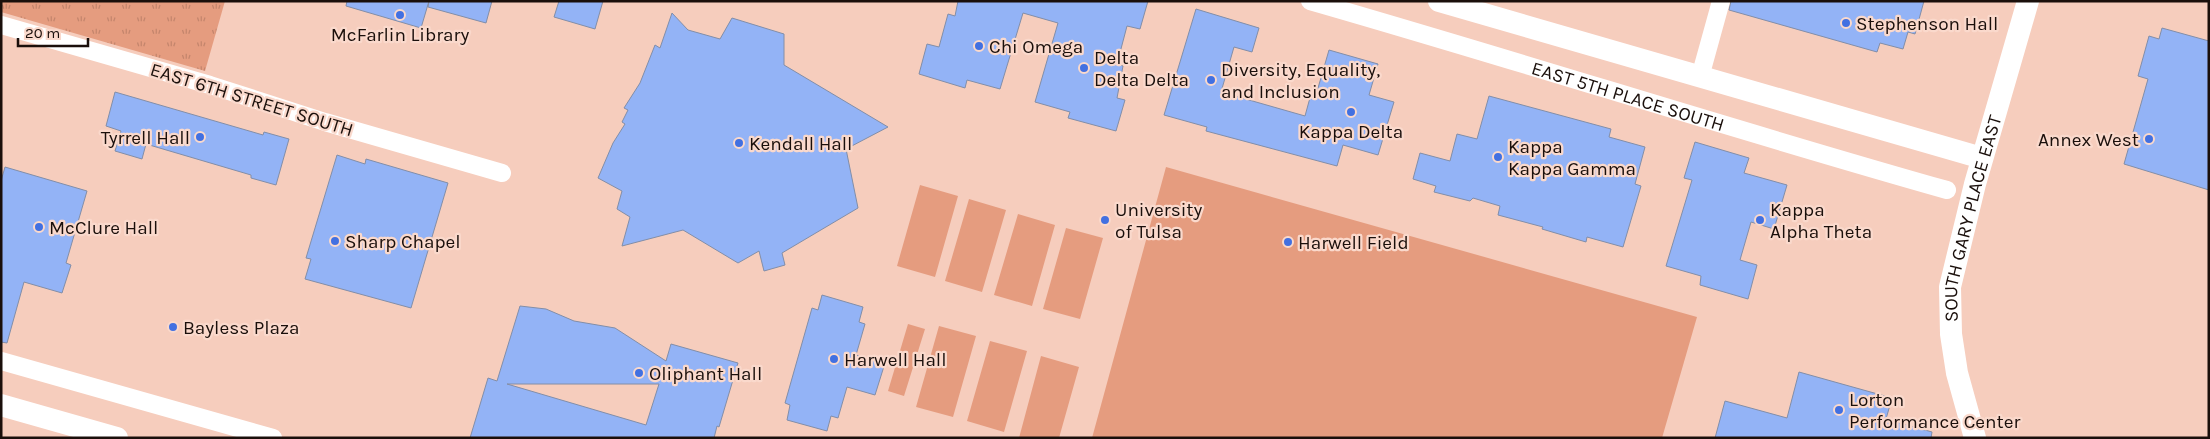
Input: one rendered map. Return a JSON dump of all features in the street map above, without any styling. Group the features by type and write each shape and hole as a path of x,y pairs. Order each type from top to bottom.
{"street":[{"name":"EAST 5TH PLACE SOUTH","path":"1310,1 1498,55 1947,190"},
{"name":"EAST 5TH PLACE SOUTH","path":"1440,1 1982,158"},
{"path":"1700,77 1722,1"},
{"name":"SOUTH GARY PLACE EAST","path":"1974,438 1957,372 1951,334 1950,286 1982,158 2028,1"},
{"name":"EAST 6TH STREET SOUTH","path":"1,26 210,85 325,122 502,173"},
{"path":"1,361 273,438"},
{"path":"1,405 117,438"}],"shaded area":[{"name":"University of Tulsa","path":"1,1 2209,1 2209,438 1,438"}],"green space":[{"path":"1,1 225,1 205,71 1,12"},
{"name":"Harwell Field","path":"1166,167 1697,317 1662,438 1092,438"},
{"path":"920,185 958,196 935,277 897,266"},
{"path":"969,199 1006,210 982,292 945,281"},
{"path":"1018,214 1055,225 1032,306 994,295"},
{"path":"1066,228 1103,238 1080,319 1043,309"},
{"path":"908,324 925,329 904,396 888,391"},
{"path":"939,326 976,336 953,417 916,407"},
{"path":"990,341 1027,351 1004,432 967,421"},
{"path":"1041,356 1079,367 1059,438 1019,438"}],"building":[{"name":"McFarlin Library","path":"347,1 429,1 421,28 346,6"},
{"name":"McFarlin Library","path":"429,1 492,1 486,23 428,7"},
{"path":"559,1 603,1 595,29 554,17"},
{"path":"958,1 1148,1 1140,29 1127,26 1117,64 1123,66 1117,98 1125,100 1116,131 1068,118 1070,112 1035,102 1058,23 1023,13 1000,89 967,80 965,88 919,74 927,44 939,47 948,14 955,16"},
{"name":"Stephenson Hall","path":"1731,1 1924,1 1915,34 1908,32 1903,49 1880,43 1877,52 1729,10"},
{"path":"1196,9 1259,28 1252,52 1234,47 1221,92 1305,116 1311,94 1316,95 1329,50 1378,64 1369,95 1394,102 1378,155 1343,145 1337,166 1206,131 1207,127 1164,115"},
{"name":"Kendall Hall","path":"672,13 688,30 720,39 732,18 784,34 784,65 888,127 846,149 858,208 782,253 785,265 764,271 759,251 738,263 683,230 622,246 630,217 617,209 622,191 598,178 613,143 625,124 622,122 628,110 624,108 640,83 655,45 660,48"},
{"path":"2162,28 2209,41 2209,190 2124,164 2148,79 2138,76 2149,36 2159,39"},
{"name":"Tyrrell Hall","path":"115,92 263,135 264,132 289,139 276,185 251,178 251,175 146,144 142,159 115,151 121,131 106,126"},
{"path":"1489,96 1611,129 1609,137 1645,147 1635,184 1641,186 1623,247 1587,237 1586,242 1542,229 1543,227 1498,215 1500,206 1473,198 1470,201 1434,192 1436,186 1413,179 1420,153 1450,161 1457,134 1477,139"},
{"name":"Kappa Alpha Theta","path":"1695,142 1749,158 1744,173 1787,185 1774,229 1751,222 1740,260 1757,265 1748,299 1700,285 1701,276 1666,266 1692,180 1684,178"},
{"name":"Sharp Chapel","path":"337,155 365,164 366,159 448,183 411,308 305,279 311,259 306,258"},
{"name":"McClure Hall","path":"5,167 87,191 66,263 71,265 62,293 24,282 7,343 1,342 1,181"},
{"name":"Harwell Hall","path":"822,295 863,307 859,322 865,324 856,355 885,363 875,395 847,387 838,418 831,416 827,431 787,420 790,405 785,403 812,308 818,310"},
{"name":"Oliphant Hall","path":"520,306 546,309 574,321 615,328 666,361 671,344 738,363 714,438 470,438 488,378 497,381","holes":["507,384 659,384 646,425"]},
{"name":"Lorton Performance Center","path":"1799,372 1892,398 1886,419 1932,432 1931,438 1715,438 1725,401 1787,418"}],"place":[{"name":"McFarlin Library","path":"400,15"},
{"name":"Stephenson Hall","path":"1846,23"},
{"name":"Chi Omega","path":"979,46"},
{"name":"Delta Delta Delta","path":"1084,68"},
{"name":"Diversity, Equality, and Inclusion","path":"1211,80"},
{"name":"Kappa Delta","path":"1351,112"},
{"name":"Tyrrell Hall","path":"200,137"},
{"name":"Annex West","path":"2149,139"},
{"name":"Kendall Hall","path":"739,143"},
{"name":"Kappa Kappa Gamma","path":"1498,157"},
{"name":"University of Tulsa","path":"1105,220"},
{"name":"Kappa Alpha Theta","path":"1760,220"},
{"name":"McClure Hall","path":"39,227"},
{"name":"Sharp Chapel","path":"335,241"},
{"name":"Harwell Field","path":"1288,242"},
{"name":"Bayless Plaza","path":"173,327"},
{"name":"Harwell Hall","path":"834,359"},
{"name":"Oliphant Hall","path":"639,373"},
{"name":"Lorton Performance Center","path":"1839,410"}]}
